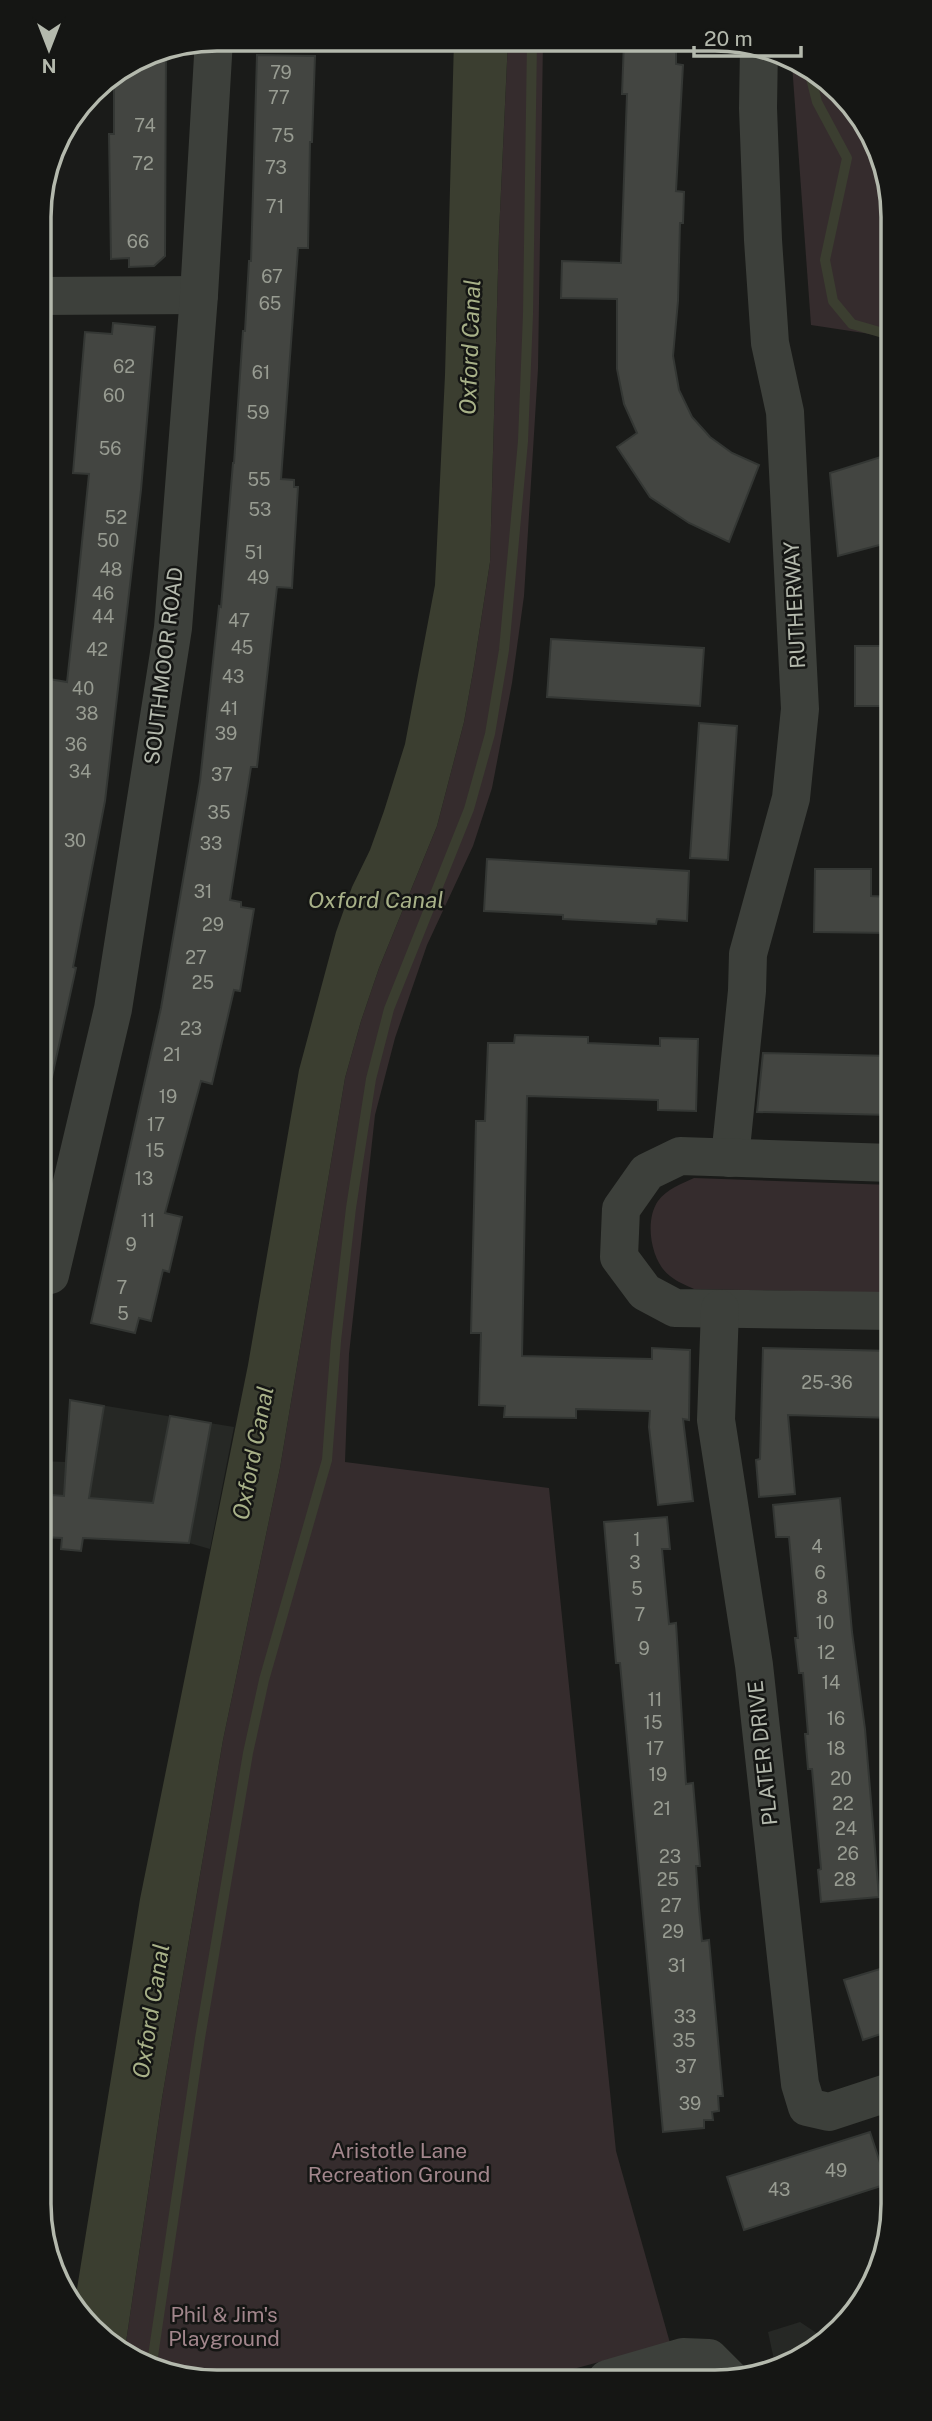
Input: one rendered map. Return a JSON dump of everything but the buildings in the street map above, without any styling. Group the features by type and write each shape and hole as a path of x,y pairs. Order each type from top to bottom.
{"street":[{"name":"SOUTHMOOR ROAD","path":"51,1252 113,1009 173,628 199,295 213,51"},
{"name":"RUTHERWAY","path":"730,1158 747,991 748,954 791,798 800,709 785,412 770,343 764,253 758,108 759,57"},
{"path":"51,296 199,295"},
{"path":"881,1163 680,1156 647,1172 621,1209 619,1257 645,1292 675,1308 881,1311"},
{"name":"PLATER DRIVE","path":"720,1309 716,1420 754,1665 800,2084 807,2107 830,2112 881,2095"},
{"path":"638,2370 682,2357 720,2369"}],"shaded area":[{"path":"70,1400 234,1427 210,1549 189,1543 51,1537 51,1461 65,1462"},
{"path":"800,2322 818,2334 774,2360 768,2332"}],"green space":[{"name":"Aristotle Lane Recreation Ground","path":"507,51 543,51 538,369 524,596 512,683 492,788 473,846 427,945 395,1038 375,1115 349,1354 345,1462 549,1488 616,2151 670,2343 570,2370 195,2369 163,2361 126,2343 162,2098 223,1740 280,1468 345,1078 379,968 437,826 464,722 474,666 490,562 499,233"},
{"path":"792,70 833,99 859,134 872,163 881,206 881,336 811,325"},
{"path":"694,1178 881,1185 881,1293 694,1289 676,1280 663,1270 658,1261 651,1230 651,1219 658,1201 674,1187"}],"water":[{"name":"Oxford Canal","path":"454,51 507,51 499,233 490,562 474,666 464,722 437,826 379,968 345,1078 280,1468 223,1740 162,2098 126,2343 99,2322 76,2292 140,1899 248,1365 299,1070 336,932 352,887 370,850 405,744 435,585 445,375"}],"waterway":[{"path":"153,2357 200,2038 248,1753 264,1680 327,1460 336,1341 351,1208 371,1079 389,1009 469,809 490,734 504,650 523,441 528,314 532,51"},
{"path":"812,83 817,102 847,158 825,260 833,301 852,324 881,332"}],"park label":[{"name":"Phil & Jim's Playground","path":"224,2327"}]}
